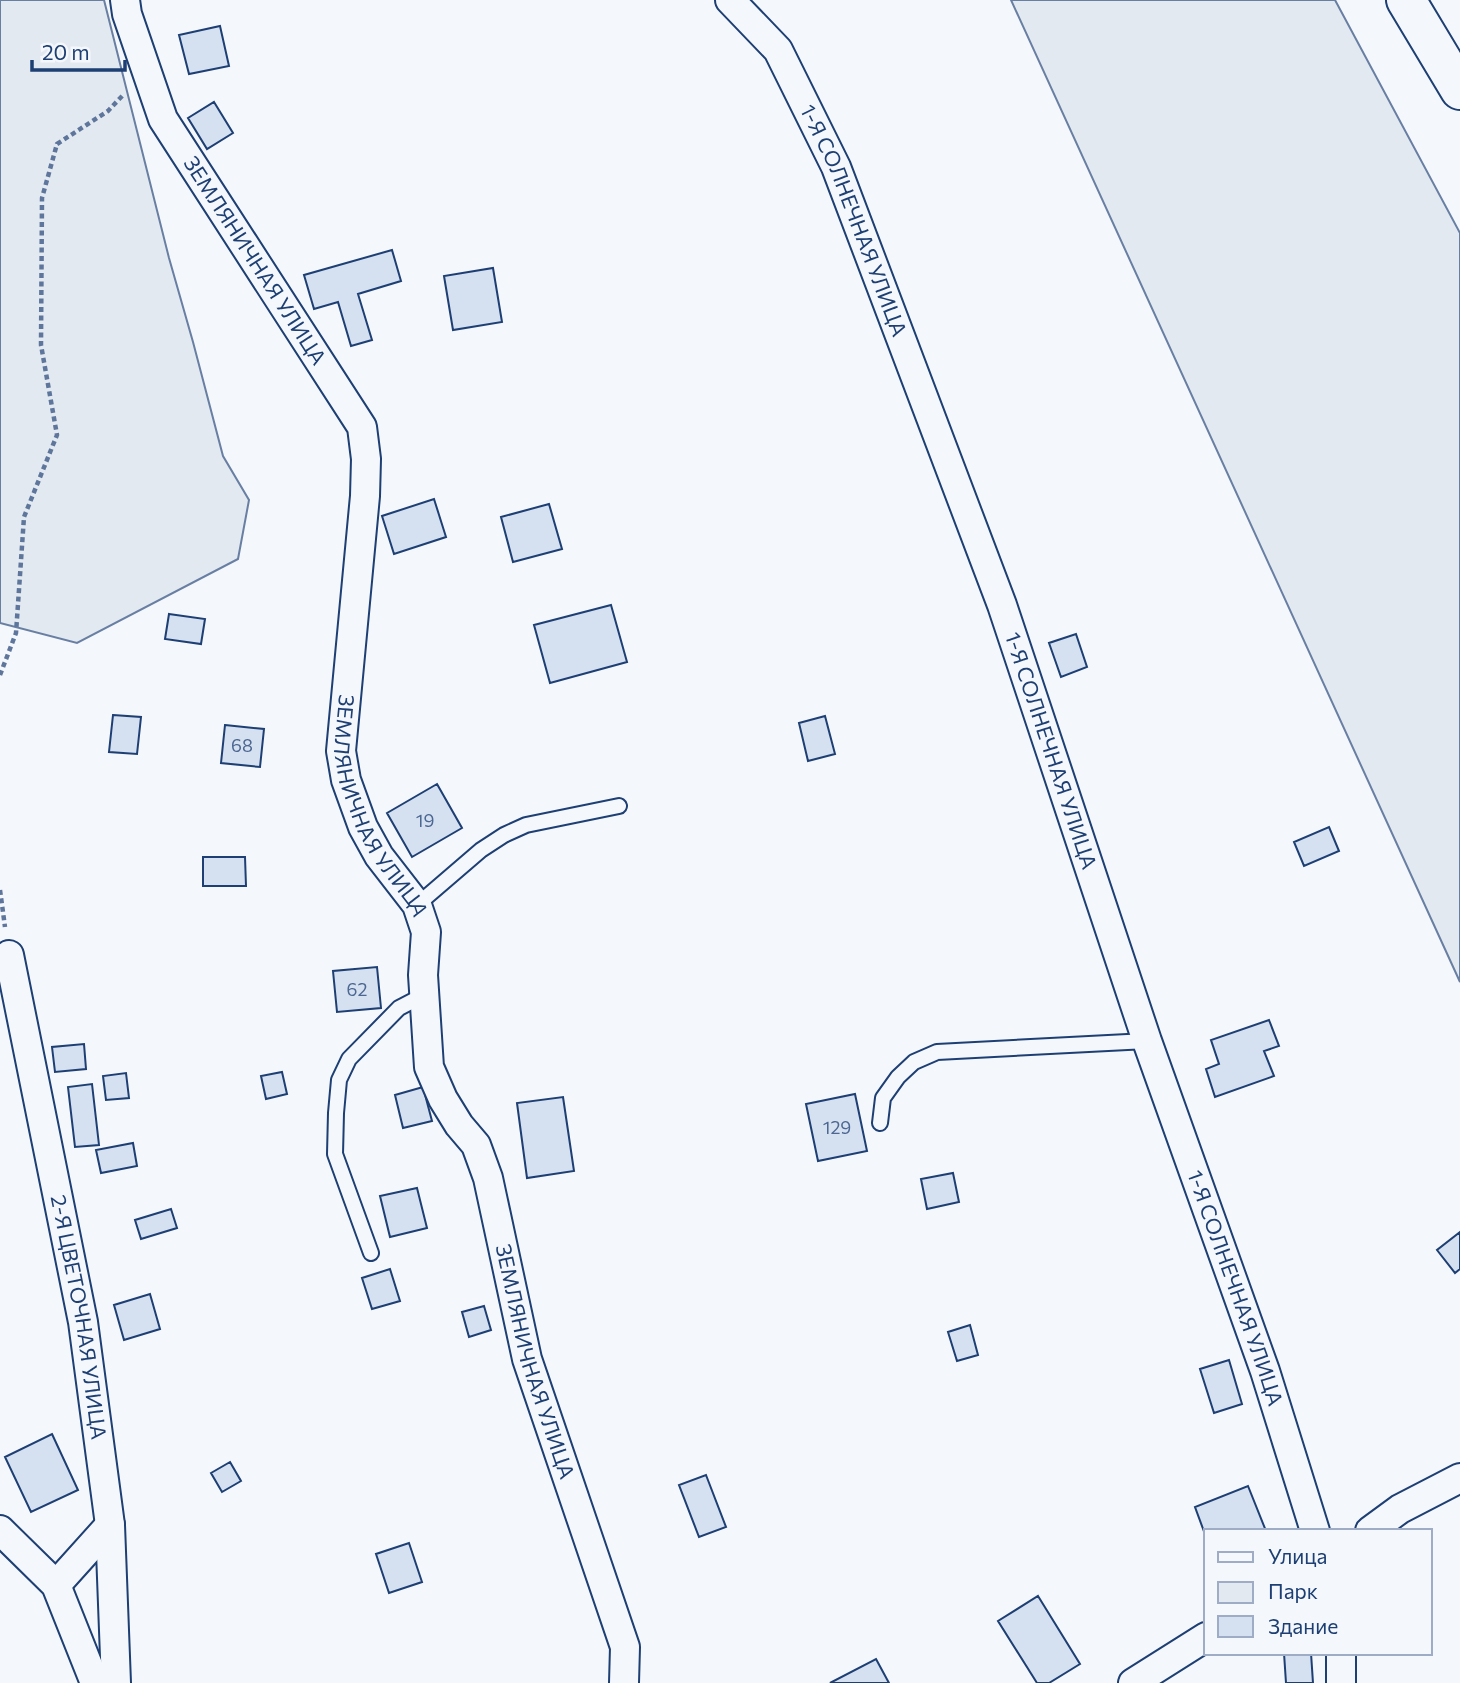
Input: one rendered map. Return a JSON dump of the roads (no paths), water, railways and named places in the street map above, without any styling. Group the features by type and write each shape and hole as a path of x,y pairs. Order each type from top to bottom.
{"main road":[{"path":"1406,0 1460,90"}],"street":[{"name":"ЗЕМЛЯНИЧНАЯ УЛИЦА","path":"125,0 127,14 163,119 362,427 366,459 365,496 341,751 346,780 363,827 379,856 417,905 426,932 422,975 429,1067 443,1099 459,1125 476,1145 488,1178 527,1359 625,1647 624,1683"},
{"name":"1-Я СОЛНЕЧНАЯ УЛИЦА","path":"730,0 778,50 836,167 1002,605 1147,1041 1265,1371 1314,1529"},
{"name":"2-Я ЦВЕТОЧНАЯ УЛИЦА","path":"9,955 83,1322 110,1525 116,1683"},
{"path":"1373,1529 1400,1509 1460,1478"},
{"path":"56,1586 110,1525"},
{"path":"0,1530 56,1586 95,1683"},
{"path":"1133,1683 1204,1638"},
{"path":"1341,1655 1341,1683"}],"lane":[{"path":"417,905 481,850 504,835 526,825 619,806"},
{"path":"371,1254 335,1154 339,1080 349,1059 400,1008 424,995"},
{"path":"880,1123 883,1098 898,1077 914,1062 937,1052 1147,1041"}]}
